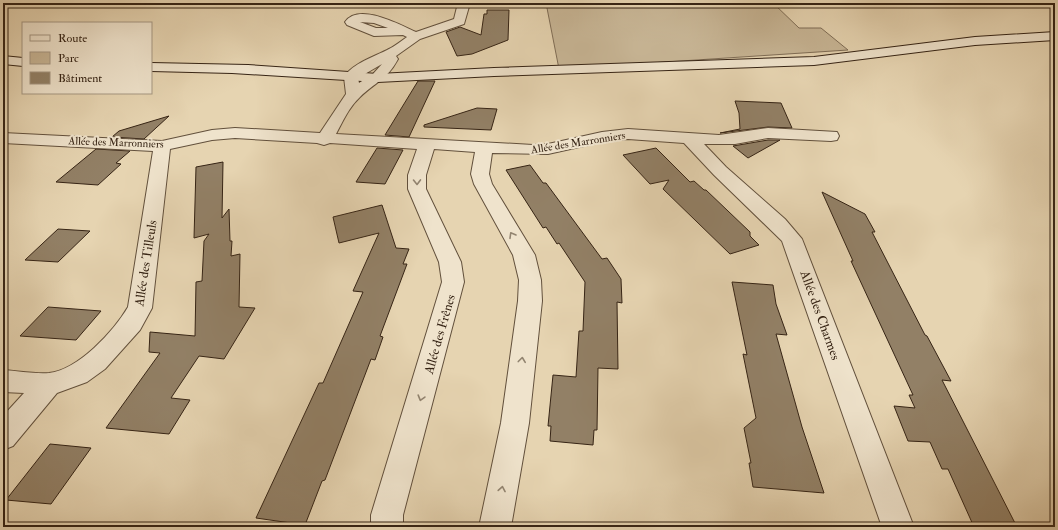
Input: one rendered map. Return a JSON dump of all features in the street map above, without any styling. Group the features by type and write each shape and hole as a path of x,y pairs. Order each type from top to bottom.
{"street":[{"path":"356,73 395,52 416,36 460,21 464,3"},
{"path":"403,31 416,36"},
{"path":"152,66 382,74 494,72 814,61 975,41 1055,36"},
{"path":"324,140 353,94 382,74 395,52"},
{"path":"3,60 22,62"},
{"path":"353,94 356,73"},
{"name":"Allée des Marronniers","path":"3,138 162,146 224,134 533,150 548,149 602,137 628,134 735,139 768,133 831,136"},
{"name":"Allée des Charmes","path":"689,138 720,171 778,224 792,239 898,527"},
{"name":"Allée des Frênes","path":"387,527 387,515 452,293 453,282 450,262 417,189 417,175 427,145"},
{"name":"Allée des Tilleuls","path":"49,384 62,381 78,374 96,362 132,322 140,308 162,146"},
{"path":"484,148 480,169 483,184 524,255 530,280 530,301 515,422 495,527"},
{"path":"3,381 49,384"},
{"path":"3,437 49,384"}],"green space":[{"path":"546,3 773,3 799,28 821,28 848,50 559,69"}],"building":[{"path":"487,10 509,10 508,40 472,54 457,56 446,32 460,27 481,35 484,14 487,14"},
{"path":"418,81 435,81 409,137 385,135"},
{"path":"735,101 781,103 792,128 768,127 720,133 740,129 739,113"},
{"path":"477,108 497,109 491,130 424,127 424,125"},
{"path":"169,116 144,139 112,137 119,131"},
{"path":"768,140 780,140 748,158 733,146"},
{"path":"377,148 403,150 385,184 356,182"},
{"path":"656,148 690,182 694,181 706,190 750,232 750,236 759,245 730,254 663,189 669,180 650,184 623,155"},
{"path":"96,149 130,151 116,163 121,164 98,185 56,182"},
{"path":"223,162 222,218 229,209 230,241 232,241 231,256 240,254 239,307 255,308 224,359 199,356 171,398 190,400 169,434 106,428 160,353 149,352 150,332 195,336 196,282 202,281 204,241 209,234 194,238 196,167"},
{"path":"530,165 543,183 546,183 602,259 607,258 621,279 622,303 617,302 618,369 598,368 597,430 594,430 593,445 550,441 551,426 548,426 553,375 576,377 579,331 583,331 585,282 559,243 557,244 546,227 543,228 506,170"},
{"path":"822,192 865,214 875,232 872,232 925,335 927,336 951,381 942,380 1017,527 974,527 948,469 942,469 930,442 908,441 894,406 915,408 909,395 913,395 851,261 853,261"},
{"path":"382,205 396,248 409,249 403,264 407,264 380,336 383,337 375,360 371,359 325,480 322,481 305,525 256,518 319,383 323,383 363,292 353,291 379,233 339,243 333,217"},
{"path":"58,229 90,231 58,262 25,260"},
{"path":"732,282 773,285 776,304 787,335 776,334 802,427 824,493 753,487 749,463 751,463 744,428 756,418 743,354 747,355"},
{"path":"48,307 101,311 76,340 20,336"},
{"path":"50,444 91,448 51,504 6,500"}]}
